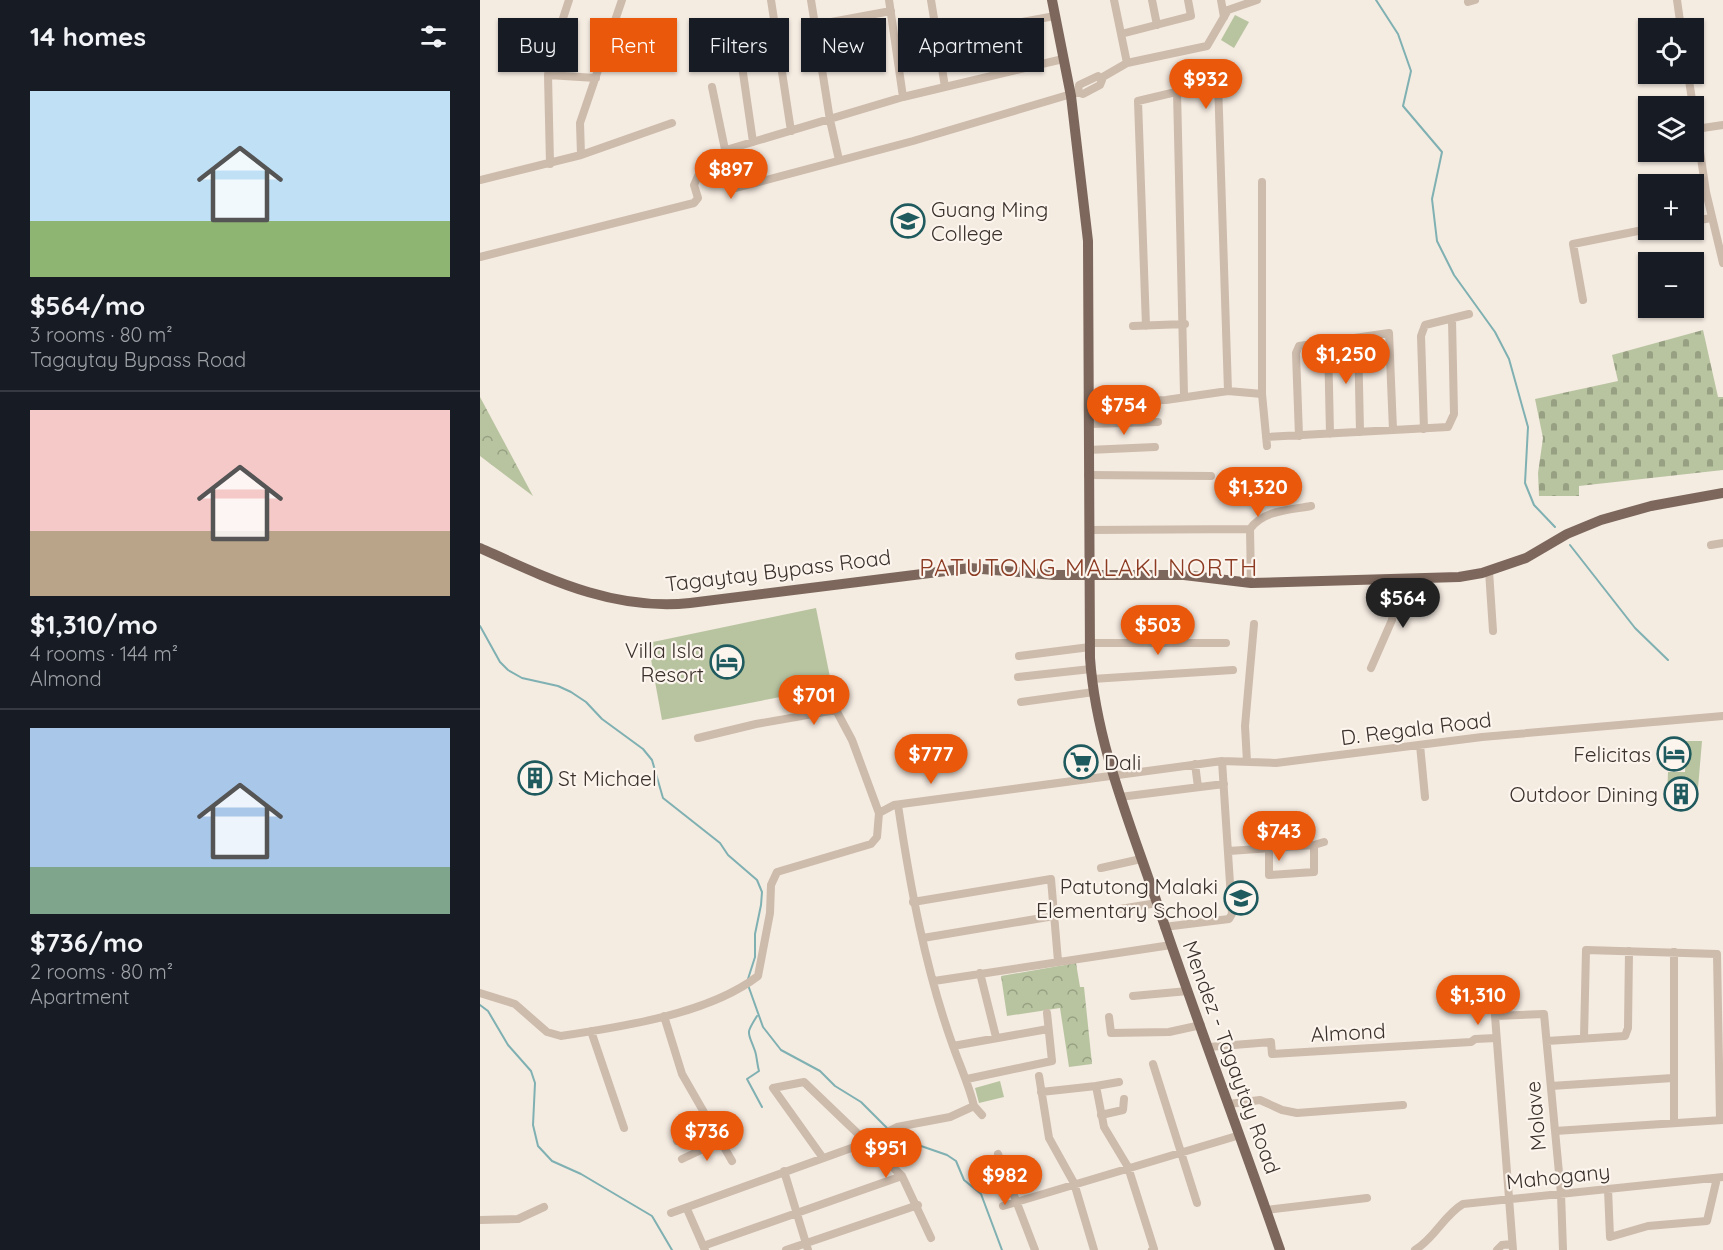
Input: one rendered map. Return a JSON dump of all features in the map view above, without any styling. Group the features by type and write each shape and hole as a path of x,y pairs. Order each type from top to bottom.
{"main road":[{"name":"Mendez - Tagaytay Road","path":"1052,0 1068,81 1075,94 1088,231 1089,574 1091,674 1094,693 1105,748 1120,797 1164,927 1280,1250"},
{"name":"Tagaytay Bypass Road","path":"480,548 579,591 618,601 652,604 690,603 958,569 994,568 1054,575 1184,575 1251,583 1459,577 1489,571 1526,558 1574,531 1601,520 1660,504 1723,493"}],"street":[{"path":"550,164 548,75 552,52 569,0"},
{"path":"581,155 580,123 622,0"},
{"path":"771,0 791,131"},
{"path":"811,0 814,18"},
{"path":"889,0 903,97"},
{"path":"931,0 934,18"},
{"path":"1114,0 1127,63"},
{"path":"1152,0 1157,25"},
{"path":"1121,34 1191,16 1188,0"},
{"path":"1221,0 1224,17"},
{"path":"712,87 728,164 736,188 1075,94 1079,85 1096,76 1101,78 1127,63 1207,46 1228,10 1257,0"},
{"path":"1677,0 1680,18"},
{"path":"853,18 891,11"},
{"path":"1044,18 1055,16"},
{"path":"726,150 903,97 1063,59"},
{"path":"743,72 753,142"},
{"path":"822,72 830,120 840,160"},
{"path":"943,72 945,87"},
{"path":"548,75 596,78"},
{"path":"1146,326 1138,100 1218,82 1228,391"},
{"path":"1177,91 1185,324 1184,395"},
{"path":"480,180 581,155 672,123"},
{"path":"1704,128 1723,125"},
{"path":"1702,162 1711,218 1723,263"},
{"path":"480,257 694,203 698,198 694,185 698,176 728,164"},
{"path":"1262,182 1262,394 1267,441 1299,436 1448,427 1454,414 1452,320"},
{"path":"1704,219 1711,218"},
{"path":"1583,300 1574,244 1638,231"},
{"path":"1424,429 1421,336 1425,325 1469,314"},
{"path":"1133,326 1185,324"},
{"path":"1299,436 1296,353 1299,346 1389,333 1393,430"},
{"path":"1358,338 1360,432"},
{"path":"1328,342 1330,434"},
{"path":"1089,402 1166,400 1184,395 1228,391 1262,394"},
{"path":"1089,424 1158,422"},
{"path":"1089,450 1155,447"},
{"path":"1088,475 1211,476"},
{"path":"1251,583 1251,529 1256,521 1273,513 1311,506"},
{"path":"1089,530 1251,529"},
{"path":"1711,545 1723,543"},
{"path":"1489,571 1493,631"},
{"path":"1371,668 1392,620 1398,579"},
{"path":"1247,762 1245,726 1254,624"},
{"path":"1018,656 1090,645 1226,643"},
{"path":"1018,677 1233,670"},
{"path":"1021,702 1094,693"},
{"path":"480,993 515,1004 547,1032 561,1036 664,1016 742,986 758,976 773,878 784,869 871,844 877,837 879,813 852,740 836,710 756,724 698,738"},
{"name":"D. Regala Road","path":"879,813 887,807 898,805 1195,764 1222,761 1276,763 1420,745 1723,716"},
{"path":"1420,745 1425,797"},
{"path":"1164,927 1229,919 1232,914 1222,761"},
{"path":"1195,764 1198,787"},
{"path":"1120,797 1224,784"},
{"path":"898,805 913,902 934,981 974,1106 982,1115"},
{"path":"1229,851 1314,845 1324,842"},
{"path":"1269,849 1269,874 1314,872 1314,845"},
{"path":"1101,868 1141,859"},
{"path":"913,902 1051,879 1058,961"},
{"path":"1120,909 1156,903"},
{"path":"923,938 1054,916"},
{"path":"934,981 1171,945"},
{"path":"1555,1131 1722,1120 1718,954 1587,950 1584,1038"},
{"path":"1546,1041 1625,1036 1628,1028 1629,951"},
{"path":"1674,952 1674,1123"},
{"path":"980,974 996,1037"},
{"path":"1133,996 1188,991"},
{"path":"967,1079 1052,1060 1047,1013"},
{"name":"Molave","path":"1496,1041 1495,1016 1544,1014 1561,1194 1563,1250"},
{"path":"664,1016 682,1074 732,1161"},
{"path":"1109,1017 1111,1033 1169,1032 1201,1025"},
{"path":"953,1046 1048,1029"},
{"path":"591,1031 624,1128"},
{"path":"1496,1041 1512,1247 1502,1245 1497,1250"},
{"name":"Almond","path":"1209,1047 1271,1042 1272,1054 1471,1042 1475,1045 1496,1041"},
{"path":"1153,1064 1197,1203"},
{"path":"1039,1076 1049,1138 1074,1183 1094,1250"},
{"path":"1551,1086 1673,1078"},
{"path":"823,1158 773,1088 804,1082 868,1142 902,1176 932,1238"},
{"path":"1041,1092 1119,1082"},
{"path":"1096,1086 1104,1127 1128,1167 1154,1249 1152,1250"},
{"path":"1101,1115 1123,1110 1124,1099"},
{"path":"1229,1104 1260,1100 1282,1110 1297,1113 1403,1105"},
{"path":"671,1213 868,1142 897,1127 950,1117 974,1106"},
{"path":"676,1140 711,1126"},
{"path":"1003,1206 1240,1135"},
{"path":"682,1159 720,1141"},
{"path":"998,1154 1035,1250"},
{"path":"784,1171 807,1246"},
{"path":"687,1209 704,1248 796,1212 902,1176"},
{"path":"1608,1189 1610,1237 1648,1226 1707,1221 1720,1178"},
{"name":"Mahogany","path":"1415,1250 1426,1244 1454,1209 1463,1204 1720,1178"},
{"path":"1266,1210 1367,1198"},
{"path":"786,1250 807,1246 918,1205"},
{"path":"480,1220 518,1219 544,1207"}],"green space":[{"path":"1235,15 1249,22 1234,48 1221,40"},
{"path":"1703,330 1718,397 1723,397 1723,470 1579,486 1579,496 1539,496 1538,473 1543,438 1535,399 1618,381 1612,355"},
{"path":"480,397 533,496 480,456"},
{"path":"816,608 832,687 662,720 648,643"},
{"path":"1686,741 1702,741 1697,800 1667,799 1668,772 1685,772"},
{"path":"1076,963 1080,987 1084,987 1092,1064 1069,1067 1060,1008 1007,1016 1001,976"},
{"path":"1000,1081 1004,1097 979,1103 975,1088"}],"waterway":[{"path":"1376,0 1398,34 1411,71 1403,106 1442,152 1432,199 1437,241 1454,275 1495,332 1509,359 1528,427 1525,483 1534,505 1555,527"},
{"path":"1570,545 1635,628 1668,660"},
{"path":"480,626 500,662 508,670 522,678 558,686 571,692 586,702 602,719 643,749 652,760 663,798 720,843 728,855 757,880 762,892 761,905 755,934 755,957 748,979"},
{"path":"748,985 763,1027 781,1050 820,1071 835,1086 861,1102 887,1128"},
{"path":"480,1005 488,1011 508,1045 531,1071 535,1083 533,1125 538,1146 552,1161 581,1174 652,1216 672,1250"},
{"path":"757,1016 749,1036 756,1053 759,1071 747,1079 762,1107"},
{"path":"891,1132 898,1138 947,1155 956,1161 964,1180 981,1194 1002,1250"}],"place":[{"name":"Guang Ming College","path":"908,221"},
{"name":"Villa Isla Resort","path":"727,662"},
{"name":"Felicitas","path":"1674,754"},
{"name":"Dali","path":"1081,762"},
{"name":"St Michael","path":"535,778"},
{"name":"Outdoor Dining","path":"1681,794"},
{"name":"Patutong Malaki Elementary School","path":"1241,898"}],"district":[{"name":"PATUTONG MALAKI NORTH","path":"1089,567"}]}
